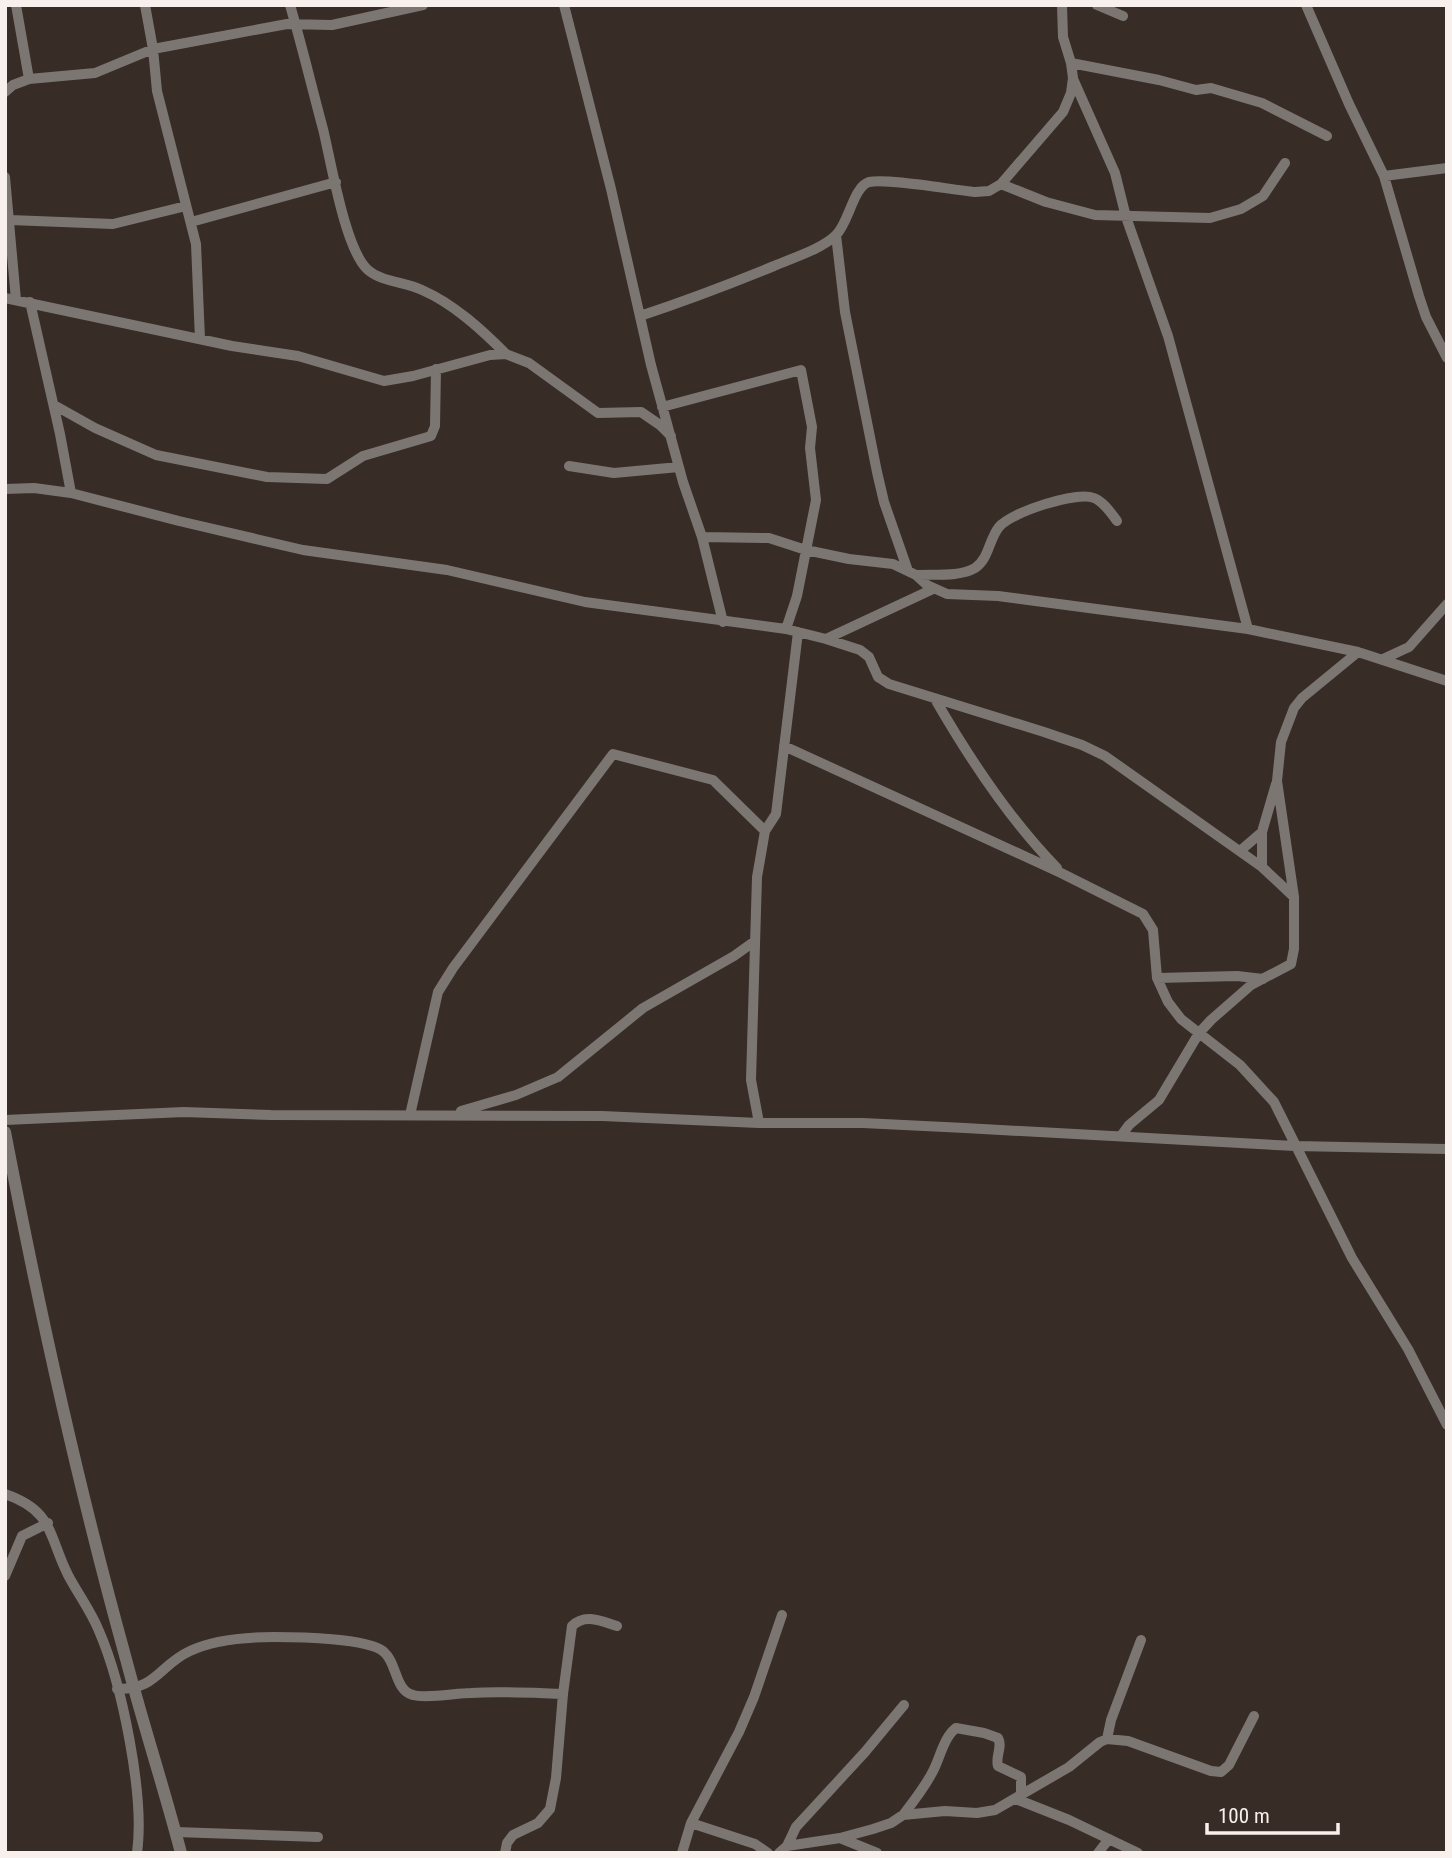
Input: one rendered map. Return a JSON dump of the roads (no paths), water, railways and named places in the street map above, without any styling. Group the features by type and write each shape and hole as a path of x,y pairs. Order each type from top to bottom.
{"street":[{"path":"16,5 29,79"},
{"path":"145,5 157,91 191,222 197,257 200,339"},
{"path":"290,5 353,246 366,268 375,275 419,288 441,299 480,328 506,354 529,363 598,413 641,412 671,436"},
{"path":"5,92 13,85 29,79 94,73 153,49 296,24 332,25 423,5"},
{"path":"564,5 662,407 702,537 723,622"},
{"path":"640,316 684,302 805,253 836,235 859,188 869,183 887,182 975,192 989,191 1002,184 1063,112 1071,93 1073,78 1063,37 1062,5"},
{"path":"1097,5 1123,16"},
{"path":"1306,5 1384,176 1419,296 1447,358"},
{"path":"1071,62 1196,90 1211,88 1262,103 1327,136"},
{"path":"1073,78 1115,173 1126,217 1168,336 1248,629"},
{"path":"1002,184 1046,202 1095,215 1210,218 1241,209 1263,196 1285,163"},
{"path":"1384,176 1447,169"},
{"path":"5,177 10,220 11,299 324,362 377,380 395,380 490,355 506,354"},
{"path":"191,222 336,182"},
{"path":"10,220 113,223 186,206"},
{"path":"836,235 845,312 877,472 884,502 912,573"},
{"path":"30,303 71,493"},
{"path":"54,405 95,428 156,455 267,477 322,480 363,456 431,436 435,426 436,369"},
{"path":"662,407 801,370 812,427 810,448 816,500 794,608 786,629"},
{"path":"569,466 614,473 679,467"},
{"path":"5,489 34,488 71,493 303,550 447,570 585,602 786,629 826,639 863,651 882,681 1094,750 1130,772 1262,867 1293,897"},
{"path":"912,573 966,571 975,568 985,557 1002,523 1012,515 1040,505 1095,498 1117,521"},
{"path":"702,537 769,538 806,550 892,565 912,573 933,589 947,594 998,596 1248,629 1357,652 1447,681"},
{"path":"826,639 933,589"},
{"path":"1383,659 1409,647 1447,604"},
{"path":"759,1123 751,1080 757,877 765,831 776,814 798,632"},
{"path":"1262,867 1262,832 1277,781 1281,742 1294,708 1310,690 1357,652"},
{"path":"935,699 960,742 1034,845 1061,873"},
{"path":"784,746 1061,873 1143,914 1153,930 1157,978 1168,1002 1181,1019 1240,1065 1274,1102 1352,1258 1408,1349 1447,1425"},
{"path":"410,1115 438,992 453,968 613,754 713,780 765,831"},
{"path":"1121,1136 1129,1125 1159,1100 1199,1033 1211,1020 1251,985 1286,968 1293,959 1293,897 1277,781"},
{"path":"1240,851 1262,832"},
{"path":"443,1115 516,1095 558,1077 643,1008 725,962 755,941"},
{"path":"1157,978 1237,976 1264,979"},
{"path":"5,1120 184,1112 602,1116 759,1123 901,1125 1296,1146 1447,1149"},
{"path":"5,1132 78,1470 134,1688 181,1853"},
{"path":"5,1494 31,1506 48,1523 63,1565 100,1633 126,1723 138,1826 137,1853"},
{"path":"5,1576 22,1536 48,1523"},
{"path":"682,1853 691,1823 749,1709 782,1615"},
{"path":"505,1853 507,1843 513,1835 538,1823 550,1809 556,1778 572,1626 581,1619 589,1618 617,1626"},
{"path":"117,1689 143,1686 196,1648 254,1637 278,1637 351,1642 378,1647 390,1658 402,1688 413,1696 477,1692 563,1694"},
{"path":"1107,1739 1111,1720 1141,1640"},
{"path":"783,1849 796,1827 857,1762 904,1705"},
{"path":"903,1815 945,1811 986,1812 1019,1797 1069,1767 1107,1739 1128,1741 1221,1772 1229,1765 1254,1716"},
{"path":"783,1849 840,1838 891,1823 903,1815 933,1772 950,1733 956,1728 998,1738 998,1766 1021,1777 1019,1797"},
{"path":"1019,1797 1134,1852"},
{"path":"691,1823 755,1844 768,1853"},
{"path":"176,1832 273,1833 318,1837"},
{"path":"840,1838 877,1853"},
{"path":"1098,1853 1109,1839"}]}
